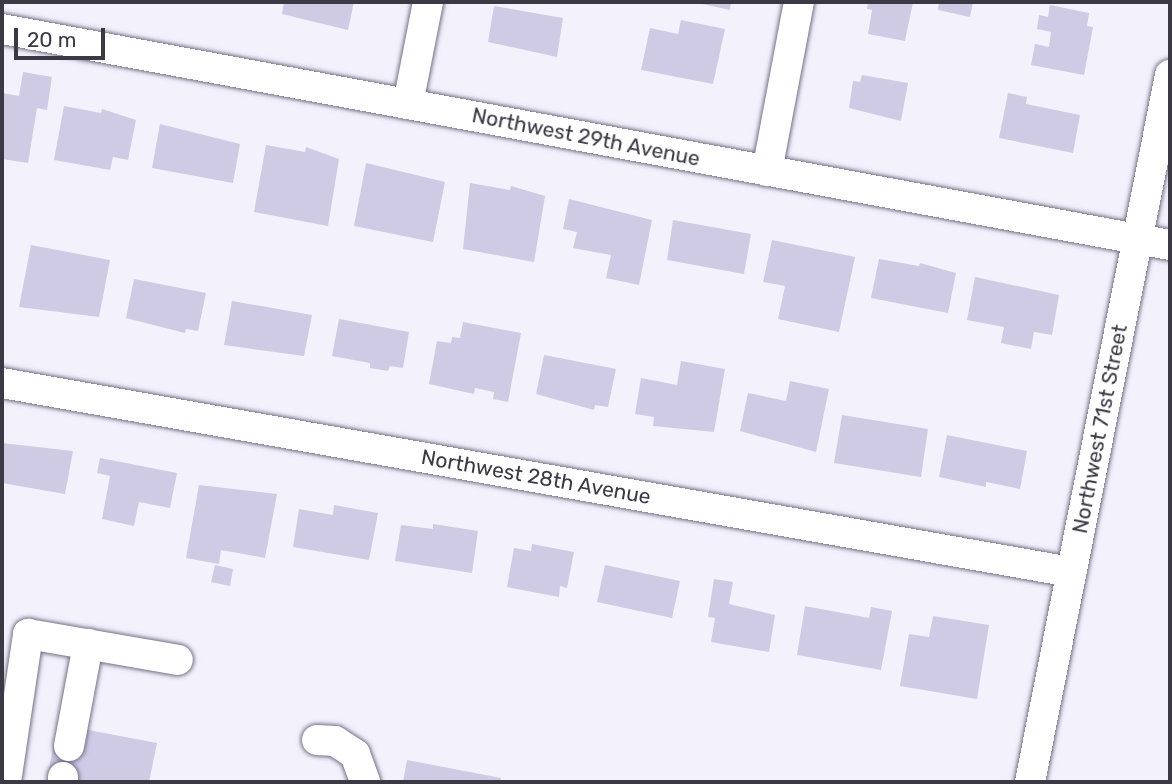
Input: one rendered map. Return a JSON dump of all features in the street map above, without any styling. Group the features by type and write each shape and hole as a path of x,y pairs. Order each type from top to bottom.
{"street":[{"path":"408,104 428,2"},
{"path":"767,171 799,2"},
{"name":"Northwest 29th Avenue","path":"2,29 1170,245"},
{"name":"Northwest 71st Street","path":"1030,782 1170,75"},
{"name":"Northwest 28th Avenue","path":"2,383 1071,572"},
{"path":"6,782 28,634 178,660"},
{"path":"69,746 88,644"},
{"path":"317,740 335,741 355,754 365,782"}],"building":[{"path":"284,2 354,2 348,30 282,14"},
{"path":"693,2 731,2 730,10"},
{"path":"868,2 913,2 905,41 868,34 872,10 867,9"},
{"path":"939,2 973,2 970,17 938,10"},
{"path":"1050,5 1089,13 1087,26 1093,27 1084,75 1031,65 1035,44 1049,47 1051,32 1037,29 1039,15 1048,17"},
{"path":"494,6 563,18 557,57 488,42"},
{"path":"681,20 725,29 713,84 641,70 650,28 678,34"},
{"path":"23,72 52,77 47,110 37,108 28,163 2,159 2,93 19,96"},
{"path":"862,75 908,83 901,121 849,108 853,81 860,82"},
{"path":"1008,93 1027,97 1026,104 1080,115 1073,153 999,138"},
{"path":"64,106 101,113 102,109 136,120 128,160 113,157 110,170 54,160"},
{"path":"160,124 240,144 233,183 152,168"},
{"path":"266,145 305,152 306,147 339,159 328,226 254,212"},
{"path":"366,163 445,182 433,242 354,226"},
{"path":"470,183 510,190 511,186 545,196 534,262 463,249"},
{"path":"569,199 652,220 639,285 606,278 611,255 573,248 577,232 563,229"},
{"path":"673,220 751,234 744,274 667,260"},
{"path":"772,240 855,257 839,332 778,319 785,286 763,282"},
{"path":"31,245 110,260 99,317 19,307"},
{"path":"879,259 919,266 920,263 956,273 948,313 871,298"},
{"path":"975,277 1059,295 1052,335 1034,332 1031,349 1001,343 1004,327 967,320"},
{"path":"134,279 206,293 198,331 186,329 185,333 126,318"},
{"path":"232,301 312,315 304,356 224,345"},
{"path":"339,319 409,332 403,368 390,366 388,371 370,368 370,363 332,356"},
{"path":"463,322 521,333 508,402 493,399 494,392 475,388 474,394 429,384 437,341 451,343 452,337 460,338"},
{"path":"544,355 616,369 608,407 595,405 594,410 536,394"},
{"path":"681,361 725,369 714,432 653,426 654,417 635,414 641,378 677,385"},
{"path":"790,381 829,389 816,452 740,431 748,393 786,401"},
{"path":"842,415 928,429 921,477 834,463"},
{"path":"947,435 1027,451 1020,489 986,482 986,487 939,477"},
{"path":"2,443 73,451 65,494 2,483"},
{"path":"100,458 177,473 170,508 139,502 134,526 102,519 110,476 97,473"},
{"path":"199,485 277,494 265,558 221,550 219,564 186,558"},
{"path":"334,505 378,513 369,560 293,547 299,509 333,515"},
{"path":"433,524 478,531 472,573 395,561 401,525 433,529"},
{"path":"532,544 574,552 567,588 560,586 559,597 507,587 514,548 531,551"},
{"path":"215,565 233,569 230,586 211,582"},
{"path":"605,565 680,581 672,618 597,602"},
{"path":"714,579 733,582 729,604 775,615 769,652 711,642 715,618 708,617"},
{"path":"805,606 869,618 871,607 892,611 881,670 797,655"},
{"path":"933,616 989,625 977,699 900,686 909,634 929,637"},
{"path":"83,729 157,743 149,782 77,782 48,774 54,743 69,746"},
{"path":"407,760 501,778 500,782 403,782"}]}
